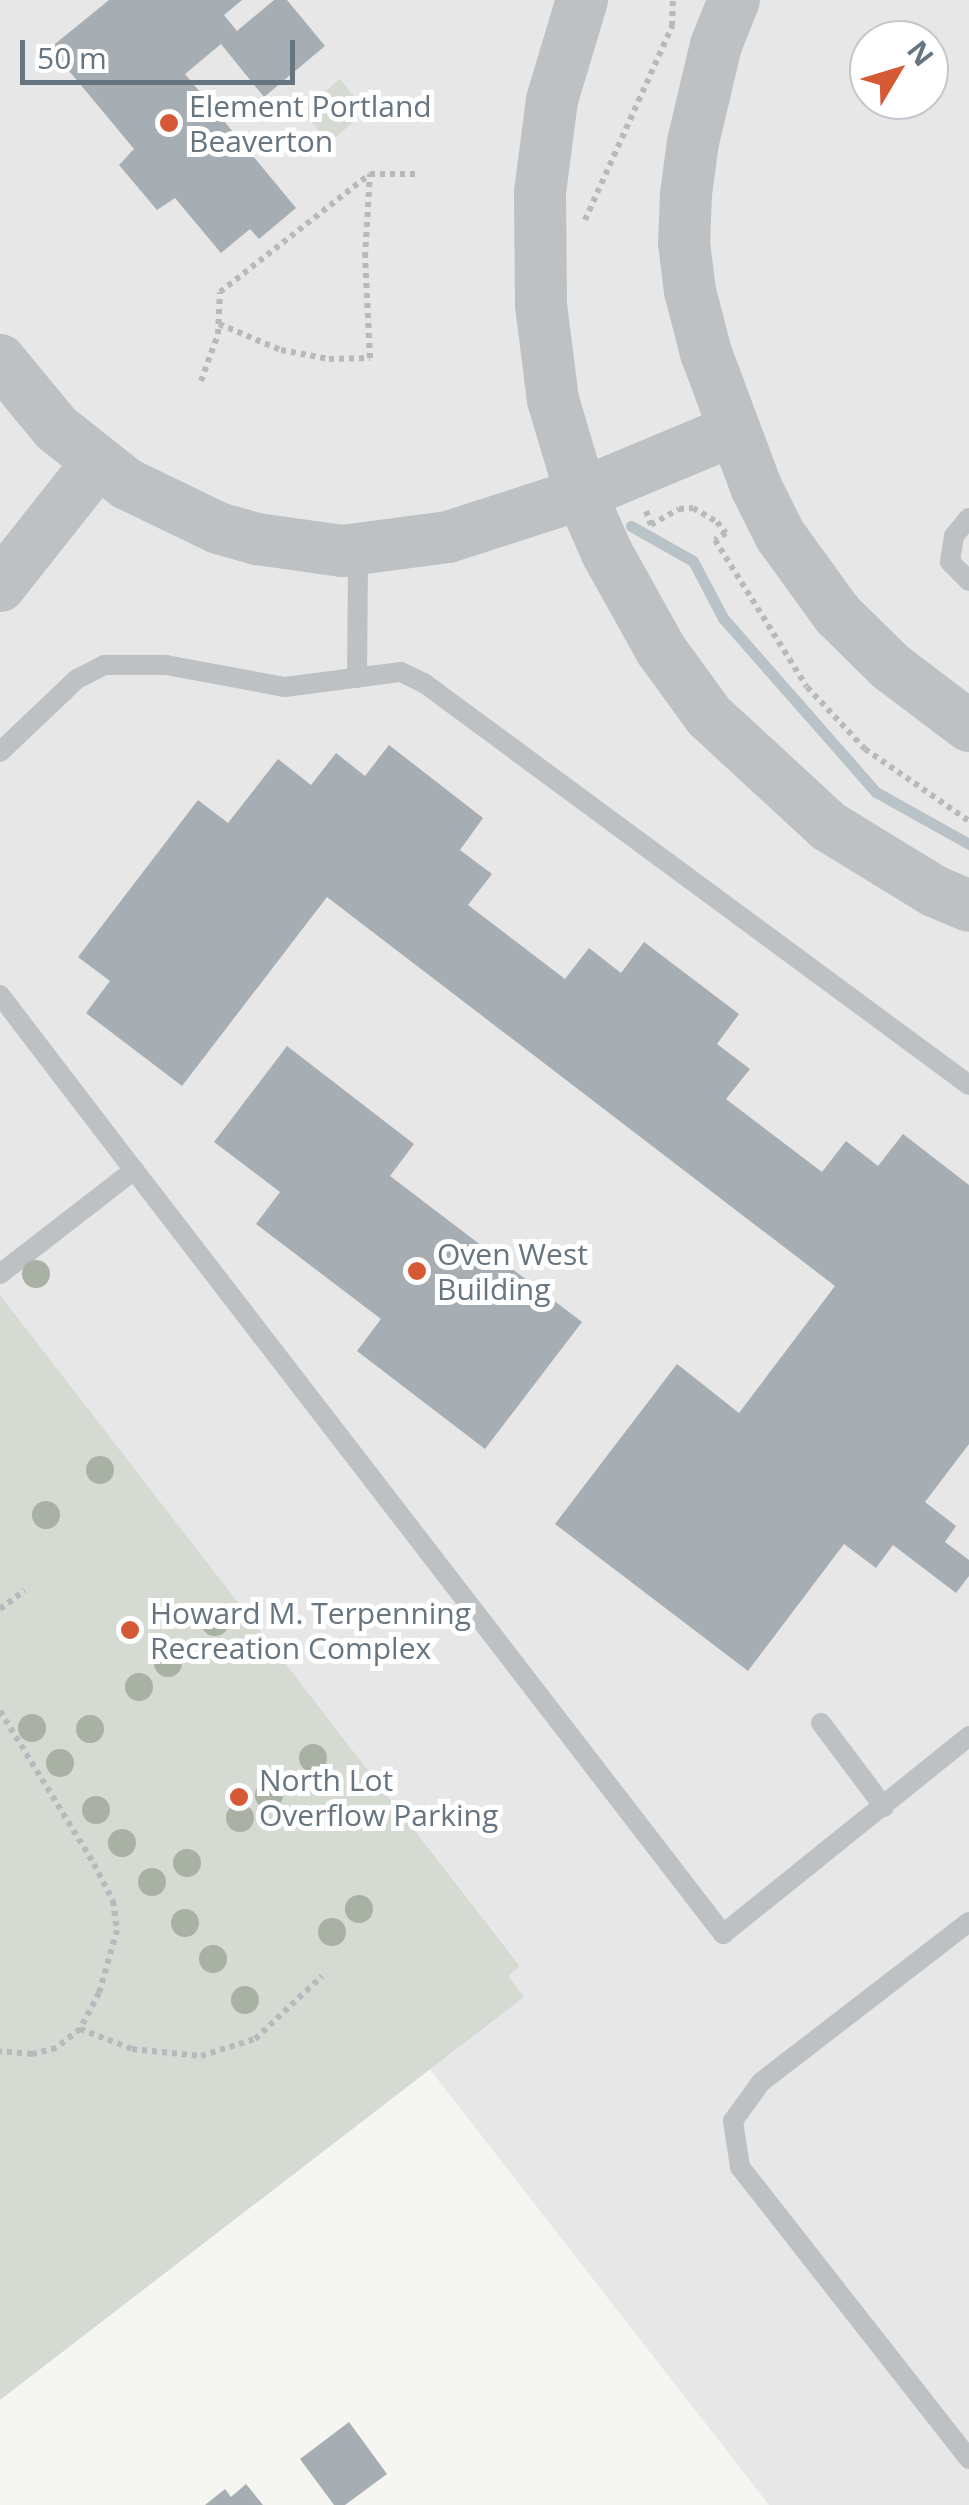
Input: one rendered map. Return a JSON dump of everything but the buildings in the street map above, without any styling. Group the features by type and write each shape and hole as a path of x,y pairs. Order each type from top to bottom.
{"street":[{"path":"582,0 552,100 540,192 540,304 553,400 581,494 607,554 661,650 709,716 828,826 934,891 969,906"},
{"path":"734,0 716,45 693,142 684,243 702,338 734,430 780,535 838,615 891,667 969,726"},
{"path":"0,360 26,396 97,463 166,505 218,528 302,547 358,550 448,537 581,494 734,430"},
{"path":"0,586 97,463"}],"lane":[{"path":"969,518 954,536 950,562 969,581"},
{"path":"356,678 358,550"},
{"path":"0,752 77,679 104,664 166,665 285,687 401,672 424,683 969,1085"},
{"path":"0,995 723,1934 969,1736"},
{"path":"0,1274 134,1170"},
{"path":"821,1723 884,1807"},
{"path":"969,1922 761,2082 733,2121 740,2167 969,2459"}],"path":[{"path":"200,381 219,324 220,292 370,174 419,174"},
{"path":"219,324 282,350 328,359 370,358 365,257 370,174"},
{"path":"0,1610 25,1590"},
{"path":"0,1710 113,1901 117,1930 111,1958 80,2029 56,2048 32,2054 0,2051"},
{"path":"80,2029 132,2050 201,2056 254,2039 322,1976"}],"shaded area":[{"path":"0,0 969,0 969,2505 769,2505 414,2049 520,1965 0,1295"},
{"path":"340,79 366,111 329,143 302,111"},
{"name":"Howard M. Terpenning Recreation Complex","path":"0,1295 520,1966 508,1976 524,1997 0,2400"}],"waterway":[{"path":"631,526 693,561 723,618 876,792 969,844"}],"place":[{"name":"Element Portland Beaverton","path":"169,123"},
{"name":"Oven West Building","path":"417,1271"},
{"name":"Howard M. Terpenning Recreation Complex","path":"130,1630"},
{"name":"North Lot Overflow Parking","path":"239,1797"}]}
